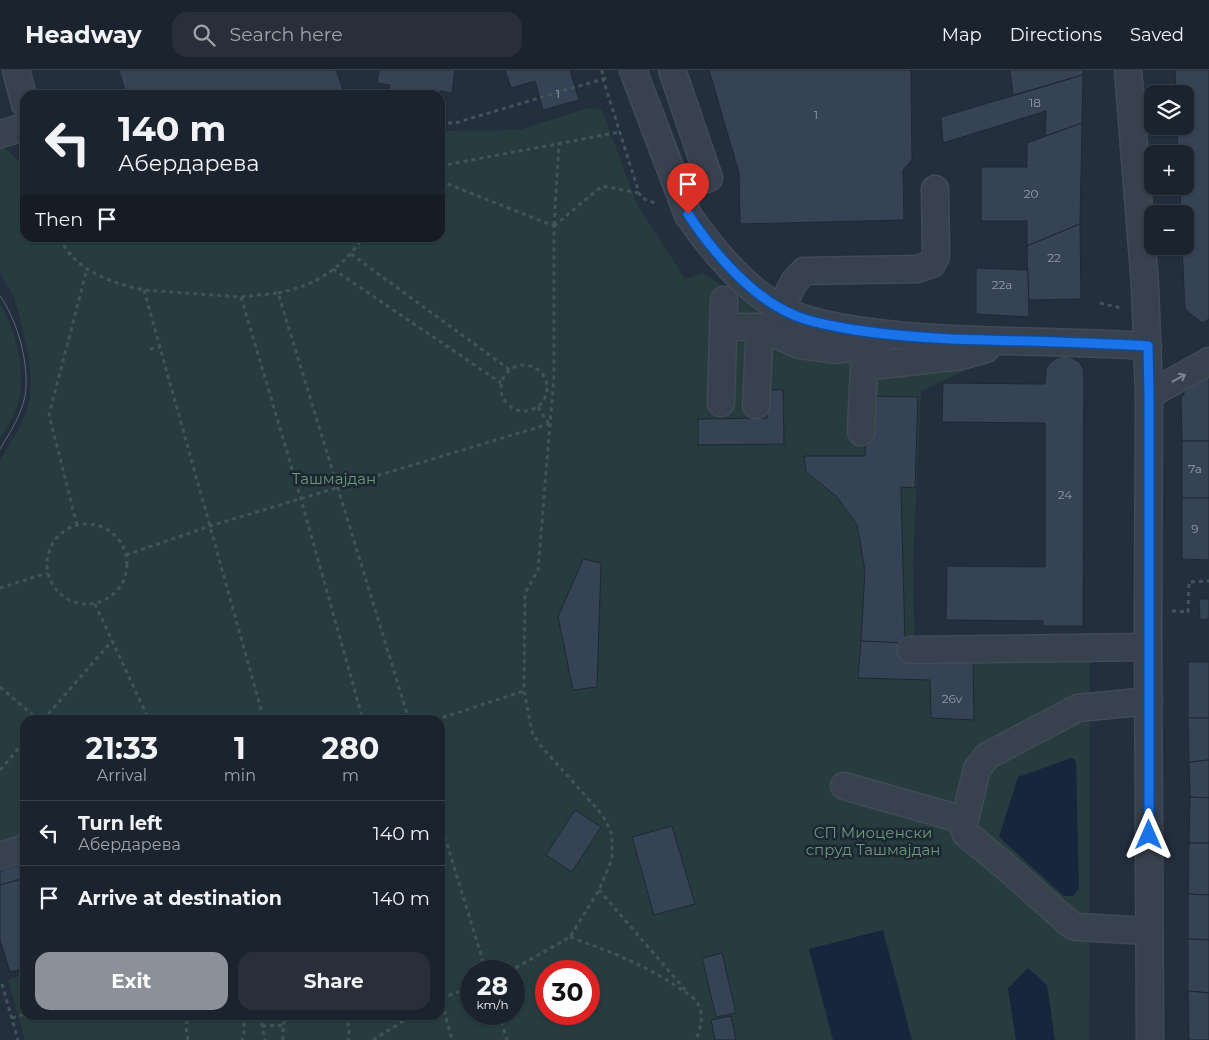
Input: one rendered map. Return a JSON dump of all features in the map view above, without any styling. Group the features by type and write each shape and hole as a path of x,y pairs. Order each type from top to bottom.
{"street":[{"path":"16,70 21,90"},
{"path":"633,70 690,218 700,234 732,270 773,304 793,315 818,323 891,335 1010,342 1098,343 1148,346"},
{"path":"672,70 709,178 679,189"},
{"path":"1128,70 1148,346 1150,1040"},
{"path":"0,134 20,128"},
{"path":"781,308 794,282 804,272 917,269 932,264 936,256 936,189"},
{"path":"722,403 724,300"},
{"path":"723,327 760,327 799,345 835,350 865,346 891,335"},
{"path":"756,404 760,327"},
{"path":"861,432 864,367 961,356 1010,342"},
{"path":"1149,395 1209,362"},
{"path":"911,650 1148,647"},
{"path":"1149,701 1078,708 987,756 977,769 963,827 966,834 1076,927 1149,931"},
{"path":"844,786 964,820"},
{"path":"0,856 20,850"}],"path":[{"path":"602,70 603,79 639,193 642,198 690,218"},
{"path":"445,123 455,123 603,79"},
{"path":"445,165 620,132"},
{"path":"525,963 570,938 599,890 612,859 613,846 610,828 598,810 540,745 532,732 524,690 525,593 538,570 554,376 554,226 559,143"},
{"path":"445,183 554,226"},
{"path":"554,226 602,186 639,193"},
{"path":"62,242 68,252 88,269 130,287 144,290 240,297 278,293 308,285 334,269 351,254 360,242"},
{"path":"351,254 510,370"},
{"path":"77,525 49,415 88,269"},
{"path":"334,269 501,383"},
{"path":"144,290 263,715"},
{"path":"278,293 407,715"},
{"path":"240,297 301,499 362,715"},
{"path":"1100,303 1128,309"},
{"path":"150,349 160,347"},
{"path":"523,365 537,369 542,374 546,380 546,394 538,407 522,412 515,410 503,399 501,383 504,376 510,370 523,365"},
{"path":"538,407 549,424"},
{"path":"126,555 210,526 549,424"},
{"path":"89,524 102,527 113,533 121,543 126,555 127,568 124,580 117,591 107,600 95,604 82,605 70,602 52,586 47,573 48,555 55,538 65,530 77,525 89,524"},
{"path":"0,588 47,573"},
{"path":"1148,611 1188,612 1188,582 1209,581"},
{"path":"95,604 147,715"},
{"path":"47,715 112,641"},
{"path":"0,687 33,715"},
{"path":"445,716 524,690"},
{"path":"0,770 20,747"},
{"path":"445,838 483,960"},
{"path":"599,890 698,1004 701,1013 701,1023 696,1040"},
{"path":"570,938 642,965 656,972 691,996"},
{"path":"2,984 18,1040"},
{"path":"445,996 460,991"},
{"path":"445,1015 452,1040"},
{"path":"12,1018 20,1016"},
{"path":"187,1020 188,1040"},
{"path":"242,1040 245,1028 243,1020"},
{"path":"261,1020 265,1040"},
{"path":"284,1020 284,1040"},
{"path":"347,1020 350,1033 348,1040"},
{"path":"373,1040 405,1020"},
{"path":"262,1026 283,1025"},
{"path":"502,1025 507,1040"}],"green space":[{"name":"Ташмајдан","path":"588,108 602,110 637,204 685,279 703,273 815,345 988,360 921,391 913,564 915,648 1090,649 1089,1040 25,1040 8,980 20,976 20,1020 445,1020 445,715 20,715 20,858 0,864 0,460 25,416 30,398 31,380 29,358 19,314 14,297 0,272 0,144 20,162 20,242 445,242 445,131 519,130"},
{"path":"0,304 14,336 21,371 21,383 15,412 0,439"}],"water":[{"path":"1071,758 1076,762 1079,889 1073,896 1064,896 999,837 1018,777"},
{"path":"883,930 912,1040 833,1040 809,949"},
{"path":"1028,968 1047,985 1055,1040 1016,1040 1008,989"}],"building":[{"path":"119,70 336,70 343,90 125,90"},
{"path":"379,70 455,70 452,93 445,92 445,90 389,90 390,85 377,83"},
{"path":"505,70 570,70 579,100 543,110 535,81 511,88"},
{"path":"709,70 911,70 912,160 903,170 904,220 740,224 739,173"},
{"path":"1010,70 1083,70 1083,75 1013,95"},
{"path":"1175,70 1209,70 1209,319 1202,323 1185,309 1182,255 1194,255 1194,205 1181,205 1180,195 1194,195 1194,145 1178,145 1177,135 1194,135 1194,85 1176,85"},
{"path":"1083,75 1082,123 1045,136 1046,111 943,143 941,117"},
{"path":"1082,123 1080,224 1027,246 1027,221 981,221 981,167 1027,167 1027,143"},
{"path":"1080,224 1081,299 1028,300 1027,246"},
{"path":"976,268 1028,270 1029,317 976,314"},
{"path":"1065,356 1079,362 1083,368 1084,376 1083,626 1043,626 1043,621 946,620 947,566 1045,567 1045,423 942,422 943,383 1045,384 1046,368 1057,358"},
{"path":"1209,375 1209,441 1182,441 1181,399 1186,389"},
{"path":"766,390 783,390 784,444 698,445 698,419 767,418"},
{"path":"866,396 918,397 915,488 901,487 905,643 861,641 865,571 857,525 836,496 806,472 804,456 865,456"},
{"path":"1182,441 1209,441 1209,498 1182,498"},
{"path":"1182,498 1209,498 1209,560 1182,559"},
{"path":"583,559 601,563 597,687 573,690 558,617"},
{"path":"1199,599 1209,599 1209,619 1200,620"},
{"path":"861,641 905,643 973,659 974,720 931,718 930,680 858,678"},
{"path":"1188,662 1209,662 1209,718 1188,718"},
{"path":"1188,718 1209,718 1209,760 1189,762"},
{"path":"1209,760 1209,798 1190,797 1189,762"},
{"path":"1190,797 1209,798 1209,843 1189,843"},
{"path":"575,810 601,827 572,872 546,855"},
{"path":"672,826 695,904 654,915 632,837"},
{"path":"1189,843 1209,843 1209,895 1188,894"},
{"path":"20,865 20,879 0,885 0,871"},
{"path":"20,879 20,969 10,972 0,940 0,885"},
{"path":"1188,894 1209,895 1209,940 1188,939"},
{"path":"1188,939 1209,940 1209,993 1188,991"},
{"path":"722,953 736,1013 716,1017 702,958"},
{"path":"1188,991 1209,993 1209,1040 1189,1040"},
{"path":"731,1016 736,1040 715,1040 711,1020"}],"tram line":[{"path":"0,296 17,331 26,371 25,396 21,410 0,449"}],"route":[{"path":"688,214 700,234 717,254 750,286 773,304 793,315 818,323 866,332 926,338 1148,346 1149,835"}],"park label":[{"name":"СП Миоценски спруд Ташмајдан","path":"873,842"}]}
